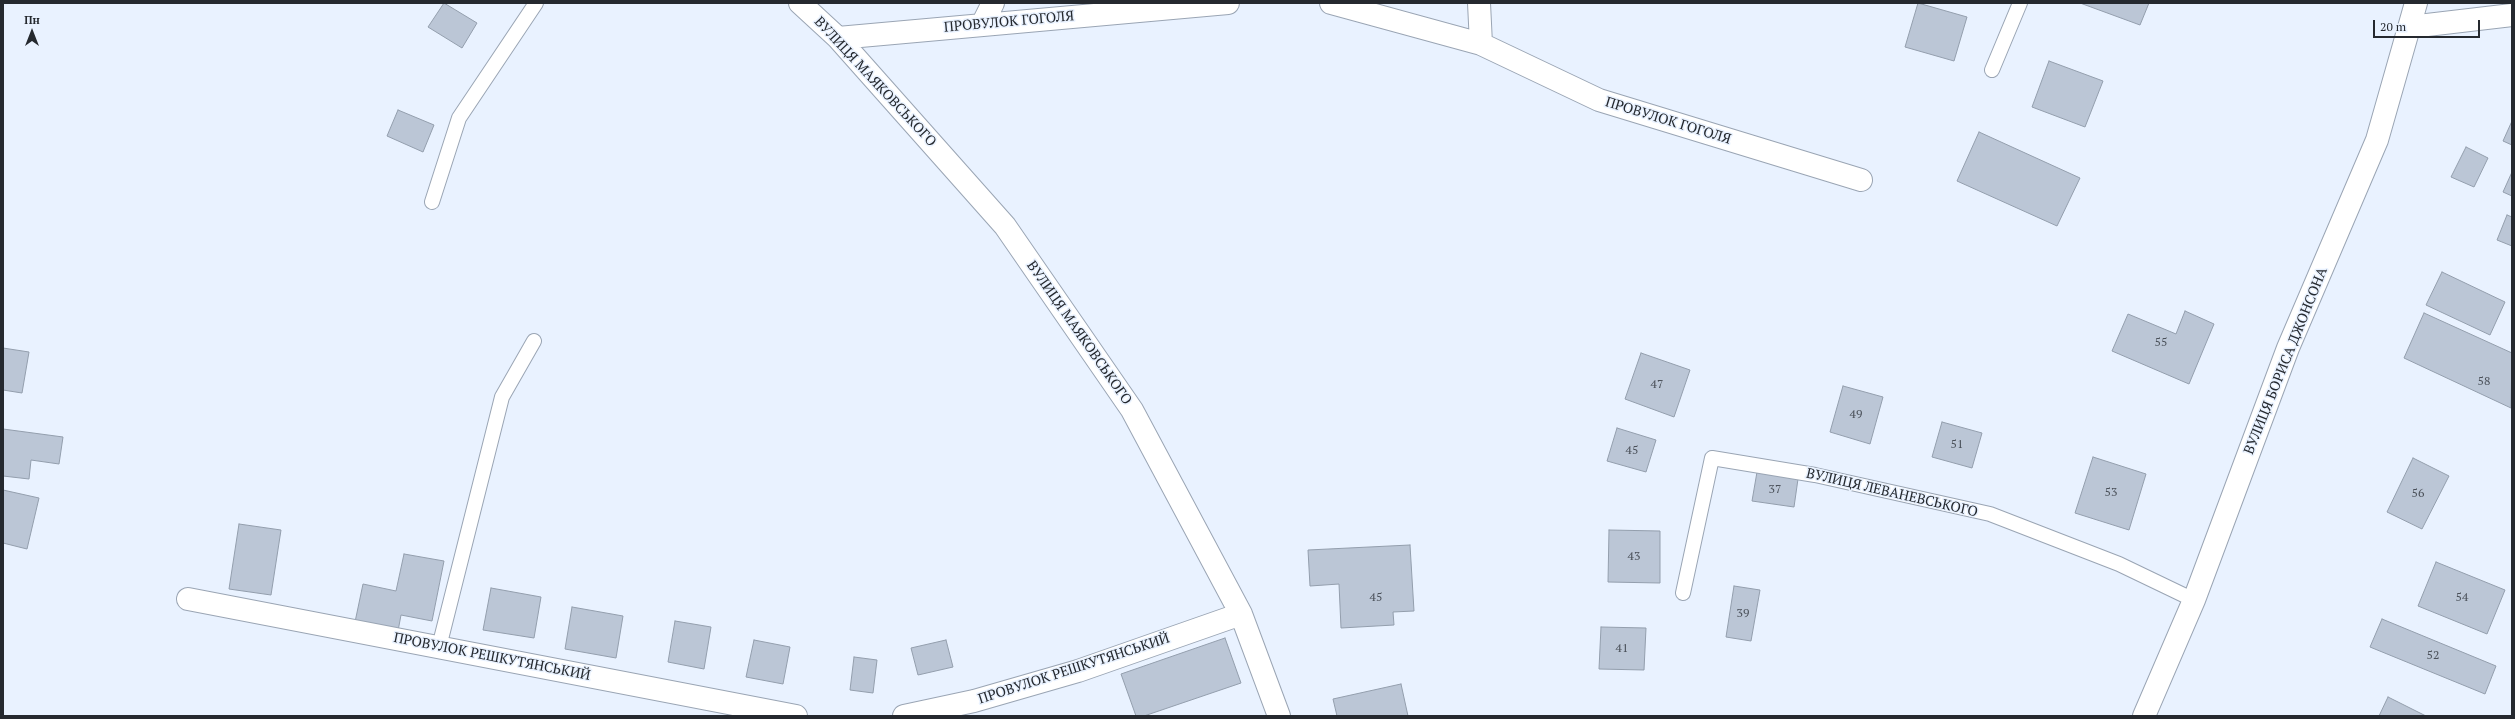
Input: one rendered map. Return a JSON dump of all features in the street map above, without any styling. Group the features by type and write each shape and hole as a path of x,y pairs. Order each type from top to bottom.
{"street":[{"name":"ВУЛИЦЯ МАЯКОВСЬКОГО","path":"800,3 838,38 1010,233 1132,410 1241,614 1279,716"},
{"path":"983,23 993,3"},
{"name":"ПРОВУЛОК ГОГОЛЯ","path":"838,38 983,23 1228,3"},
{"name":"ПРОВУЛОК ГОГОЛЯ","path":"1331,3 1481,44 1599,100 1861,180"},
{"path":"1479,3 1481,44"},
{"name":"ВУЛИЦЯ БОРИСА ДЖОНСОНА","path":"2144,716 2194,600 2288,348 2377,140 2416,3"},
{"path":"2410,27 2512,15"},
{"name":"ПРОВУЛОК РЕШКУТЯНСЬКИЙ","path":"188,599 796,716"},
{"name":"ПРОВУЛОК РЕШКУТЯНСЬКИЙ","path":"904,716 974,701 1078,671 1241,614"}],"lane":[{"path":"432,202 459,118 536,3"},
{"path":"1992,70 2020,3"},
{"path":"439,647 502,397 534,341"},
{"name":"ВУЛИЦЯ ЛЕВАНЕВСЬКОГО","path":"1683,593 1712,458 1815,475 1990,514 2120,564 2194,600"}],"building":[{"path":"444,3 477,23 462,48 428,27"},
{"path":"1918,3 1967,17 1954,61 1905,47"},
{"path":"2080,3 2149,3 2140,25"},
{"path":"2049,61 2103,81 2085,127 2032,107"},
{"path":"398,110 434,125 423,152 387,136"},
{"path":"2512,121 2512,145 2503,141"},
{"path":"1979,132 2080,178 2057,226 1957,181"},
{"path":"2466,147 2488,158 2474,187 2451,177"},
{"path":"2512,172 2512,196 2503,192"},
{"path":"2507,215 2512,217 2512,246 2497,240"},
{"path":"2442,272 2505,302 2490,335 2426,305"},
{"path":"2185,311 2214,324 2189,384 2112,351 2128,314 2176,334"},
{"path":"2424,313 2512,353 2511,408 2404,358"},
{"path":"3,348 29,352 22,393 3,390"},
{"path":"1641,353 1690,370 1674,417 1625,399"},
{"path":"1843,386 1883,397 1870,444 1830,432"},
{"path":"1942,422 1982,433 1972,468 1932,457"},
{"path":"1617,428 1656,440 1646,472 1607,461"},
{"path":"3,429 63,437 59,464 31,460 29,479 3,476"},
{"path":"2093,457 2146,474 2129,530 2075,513"},
{"path":"2413,458 2449,476 2422,529 2387,512"},
{"path":"1757,472 1798,479 1794,507 1752,501"},
{"path":"3,490 39,498 27,549 3,543"},
{"path":"239,524 281,530 271,595 229,589"},
{"path":"1609,530 1660,531 1660,583 1608,582"},
{"path":"1410,545 1414,611 1393,612 1394,625 1341,628 1339,584 1310,586 1308,550"},
{"path":"404,554 444,561 432,621 401,615 398,631 355,622 363,584 396,591"},
{"path":"2436,562 2505,590 2487,634 2418,606"},
{"path":"1734,586 1760,590 1751,641 1726,637"},
{"path":"491,588 541,597 534,638 483,630"},
{"path":"572,607 623,616 616,658 565,649"},
{"path":"2382,619 2496,666 2485,694 2370,647"},
{"path":"675,621 711,627 704,669 668,662"},
{"path":"1601,627 1646,628 1644,670 1599,669"},
{"path":"1225,638 1241,683 1144,716 1136,716 1121,674"},
{"path":"754,640 790,647 783,684 746,677"},
{"path":"946,640 953,667 918,675 911,648"},
{"path":"854,657 877,660 873,693 850,690"},
{"path":"1401,684 1408,716 1337,716 1333,699"},
{"path":"2388,697 2426,716 2379,716"}]}
